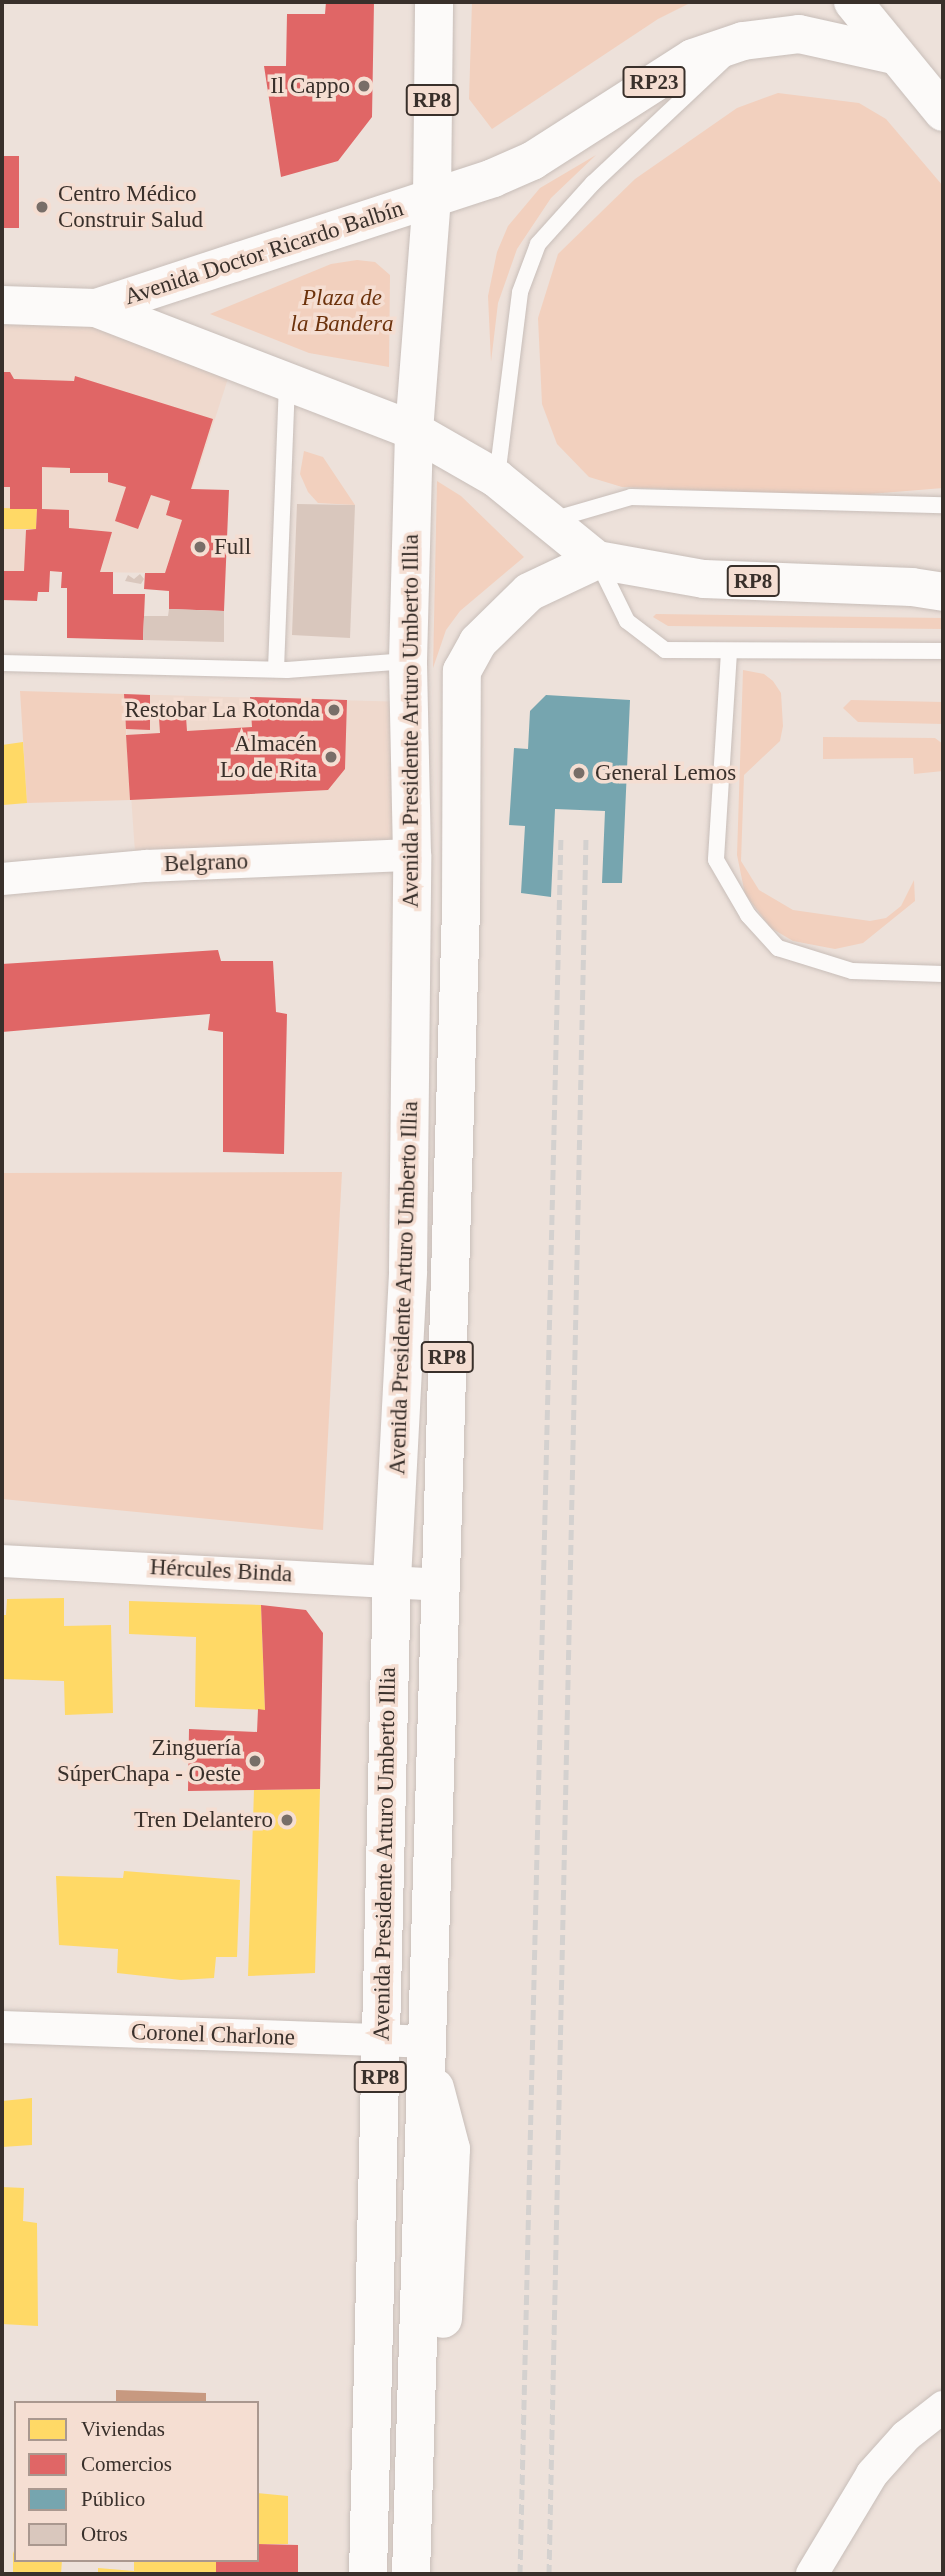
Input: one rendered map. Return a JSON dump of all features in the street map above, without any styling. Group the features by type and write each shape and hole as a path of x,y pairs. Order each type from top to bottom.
{"main road":[{"name":"Avenida Presidente Arturo Umberto Illia","path":"368,2574 392,1579 408,1271 412,855 408,661 414,431 432,199 435,2"},
{"path":"853,2 943,112"},
{"name":"RP23","path":"432,199 532,160 693,58 743,41 799,34 894,55"},
{"name":"Avenida Doctor Ricardo Balbín","path":"96,308 432,199"},
{"name":"Avenida Doctor Ricardo Balbín","path":"2,305 96,308 414,431"},
{"name":"RP23","path":"414,431 496,478 552,520 597,560"},
{"name":"Avenida Presidente Arturo Umberto Illia","path":"411,2573 424,2042 441,1586 461,908 462,671 478,642 529,593 597,560"},
{"name":"RP8","path":"597,560 704,579 933,585"}],"street":[{"name":"Belgrano","path":"2,879 146,866 412,855"},
{"name":"Hércules Binda","path":"2,1560 392,1579 441,1586"},
{"name":"Coronel Charlone","path":"2,2026 424,2042"},
{"path":"812,2574 872,2474 906,2436 943,2407"}],"lane":[{"path":"496,478 520,292 538,244 593,183 743,41"},
{"path":"275,669 287,381"},
{"path":"552,520 631,496 943,505"},
{"path":"597,560 627,621 665,650 943,651"},
{"path":"729,652 716,860 748,915 778,948 852,971 943,974"},
{"path":"2,663 275,669 408,661"}],"shaded area":[{"path":"2,305 234,360 165,573 2,571"},
{"path":"124,694 408,702 412,855 136,867"},
{"path":"116,2390 206,2393 206,2401 116,2401"}],"green space":[{"path":"472,2 692,2 658,19 492,129 469,99"},
{"path":"778,93 859,103 886,119 943,186 943,488 845,496 622,487 589,477 557,444 542,404 538,318 558,254 635,179 737,108"},
{"path":"596,155 551,198 517,249 498,303 491,362 488,296 497,252 508,226 540,188"},
{"name":"Plaza de la Bandera","path":"357,260 375,262 390,275 389,367 309,353 210,314 331,264"},
{"path":"304,451 323,457 355,505 318,503 308,492 300,474"},
{"path":"437,481 461,496 524,557 460,611 446,630 433,668"},
{"path":"656,614 943,618 943,629 668,626 653,617"},
{"path":"743,670 764,674 773,681 781,693 783,726 780,741 744,775 741,861 759,890 793,910 870,921 886,918 901,906 914,880 915,901 863,943 835,949 793,941 771,928 745,894 737,855"},
{"path":"20,691 124,694 130,800 27,803"},
{"path":"851,700 943,702 943,724 858,722 843,708"},
{"path":"823,737 935,738 943,744 943,771 914,774 913,758 823,759"},
{"path":"342,1172 323,1530 2,1499 2,1173"}],"building: Viviendas":[{"path":"2,508 37,509 36,529 2,529"},
{"path":"23,742 27,803 3,805 2,745"},
{"path":"64,1598 64,1626 111,1625 113,1713 65,1715 64,1681 2,1679 2,1615 6,1615 7,1599"},
{"path":"129,1601 261,1605 265,1710 195,1707 196,1637 129,1634"},
{"path":"320,1789 315,1973 248,1976 254,1790"},
{"path":"124,1871 240,1880 237,1957 216,1957 214,1978 181,1980 117,1973 118,1949 59,1945 56,1876 123,1878"},
{"path":"32,2098 32,2145 2,2147 2,2101"},
{"path":"2,2187 24,2188 23,2221 37,2223 38,2326 2,2324"},
{"path":"259,2493 288,2496 288,2544 259,2544"},
{"path":"13,2551 14,2562 62,2562 61,2574 13,2574"},
{"path":"134,2562 216,2562 216,2574 98,2574 98,2568 134,2571"}],"building: Comercios":[{"path":"326,2 374,2 372,117 338,161 281,177 264,66 286,66 287,14 325,14"},
{"path":"2,156 19,156 19,228 2,228"},
{"path":"2,372 10,372 14,379 74,381 75,376 213,419 191,489 229,490 224,611 169,609 169,591 144,589 145,573 165,573 182,520 166,515 170,501 151,495 138,529 115,521 126,487 108,482 108,473 70,473 70,468 42,467 42,509 69,510 69,528 112,532 100,572 113,572 113,594 145,594 143,640 67,638 67,588 61,588 62,572 50,571 49,592 38,592 37,601 2,600 2,571 24,571 26,530 36,529 37,509 10,509 10,487 2,487"},
{"path":"124,694 150,695 150,730 126,729"},
{"path":"250,697 347,700 345,769 328,790 130,800 126,735 160,733 158,703 185,703 187,731 252,727"},
{"path":"218,950 221,961 273,961 276,1012 287,1014 284,1154 223,1152 223,1032 208,1030 210,1014 2,1032 2,964"},
{"path":"261,1605 306,1610 323,1633 320,1789 188,1791 189,1729 257,1732 258,1709 265,1710"},
{"path":"259,2544 298,2545 298,2574 216,2574 216,2562 259,2562"}],"building: Público":[{"name":"General Lemos","path":"546,695 630,700 622,883 602,883 605,811 555,809 551,897 521,893 525,826 509,825 514,748 528,749 530,711"}],"building: Otros":[{"path":"297,504 355,505 350,638 292,635"},
{"path":"140,574 144,579 141,584 125,581 128,575 134,579"},
{"path":"169,609 224,611 224,642 143,640 144,616 168,616"}],"railway":[{"path":"520,2574 561,838"},
{"path":"549,2574 586,839"}],"place":[{"name":"Il Cappo","path":"364,86"},
{"name":"Centro Médico Construir Salud","path":"42,207"},
{"name":"Full","path":"200,547"},
{"name":"Restobar La Rotonda","path":"334,710"},
{"name":"Almacén Lo de Rita","path":"331,757"},
{"name":"General Lemos","path":"579,773"},
{"name":"Zinguería SúperChapa - Oeste","path":"255,1761"},
{"name":"Tren Delantero","path":"287,1820"}]}
